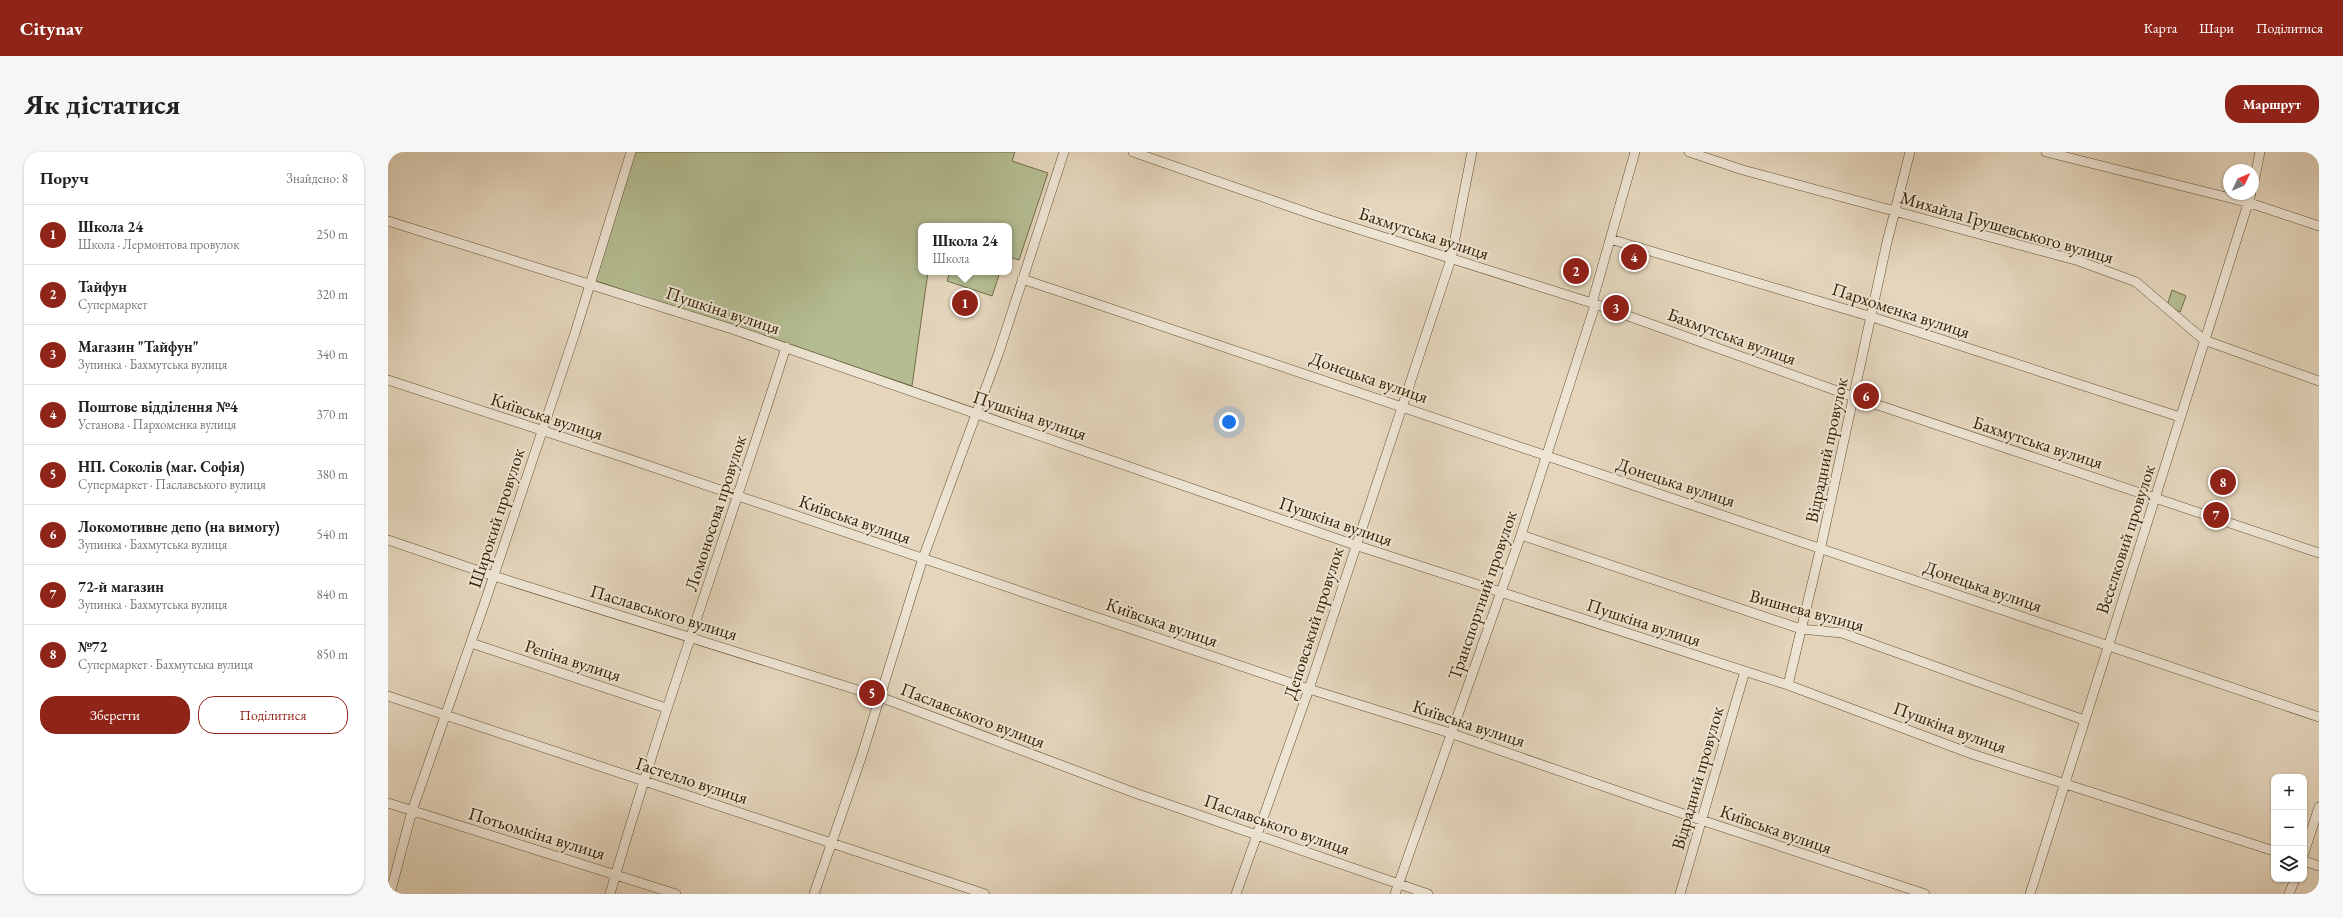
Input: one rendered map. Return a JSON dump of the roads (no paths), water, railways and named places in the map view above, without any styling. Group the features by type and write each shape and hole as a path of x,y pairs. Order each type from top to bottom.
{"street":[{"name":"Широкий провулок","path":"390,894 412,811 494,576 590,286 631,152"},
{"path":"814,894 880,697 923,558 976,413 1064,152"},
{"name":"Бахмутська вулиця","path":"1133,152 1320,217 1594,304 1854,397 2319,553"},
{"name":"Деповський провулок","path":"1236,894 1309,689 1355,545 1451,258 1472,152"},
{"name":"Транспортний провулок","path":"1395,894 1450,732 1521,535 1594,304 1610,239 1635,152"},
{"name":"Михайла Грушевського вулиця","path":"1689,152 1743,170 2078,261 2136,282 2204,340 2319,381"},
{"name":"Відрадний провулок","path":"1788,684 1821,546 1895,212 1910,152"},
{"path":"2046,152 2223,193"},
{"path":"2258,164 2260,152"},
{"name":"Веселковий провулок","path":"2030,894 2084,720 2156,498 2204,340 2250,200"},
{"path":"2253,200 2319,226"},
{"name":"Пушкіна вулиця","path":"388,221 786,347 1355,545 1788,684 1972,754 2271,849"},
{"name":"Пархоменка вулиця","path":"1610,239 1872,317 2180,417"},
{"name":"Донецька вулиця","path":"1022,279 1821,546 2108,646 2319,717"},
{"name":"Ломоносова провулок","path":"610,894 666,708 739,497 786,347"},
{"name":"Київська вулиця","path":"388,380 623,457 1309,689 1450,732 1701,820 1925,894"},
{"name":"Вишнева вулиця","path":"1521,535 1801,628 1842,633 2084,720"},
{"name":"Паславського вулиця","path":"388,540 494,576 880,697 1135,793 1258,834 1428,894"},
{"name":"Рєпіна вулиця","path":"471,643 666,708"},
{"name":"Відрадний провулок","path":"1680,894 1745,670"},
{"name":"Гастелло вулиця","path":"388,696 985,894"},
{"name":"Потьомкіна вулиця","path":"388,803 676,894"},
{"path":"2306,846 2319,807"},
{"path":"2307,861 2319,866"},
{"path":"2289,894 2293,882"}],"place":[{"name":"Поштове відділення №4","path":"1634,257"},
{"name":"Тайфун","path":"1576,271"},
{"name":"Школа 24","path":"965,303"},
{"name":"Магазин \"Тайфун\"","path":"1616,308"},
{"name":"Локомотивне депо (на вимогу)","path":"1866,396"},
{"name":"№72","path":"2223,482"},
{"name":"72-й магазин","path":"2216,515"},
{"name":"НП. Соколів (маг. Софія)","path":"872,693"}]}
